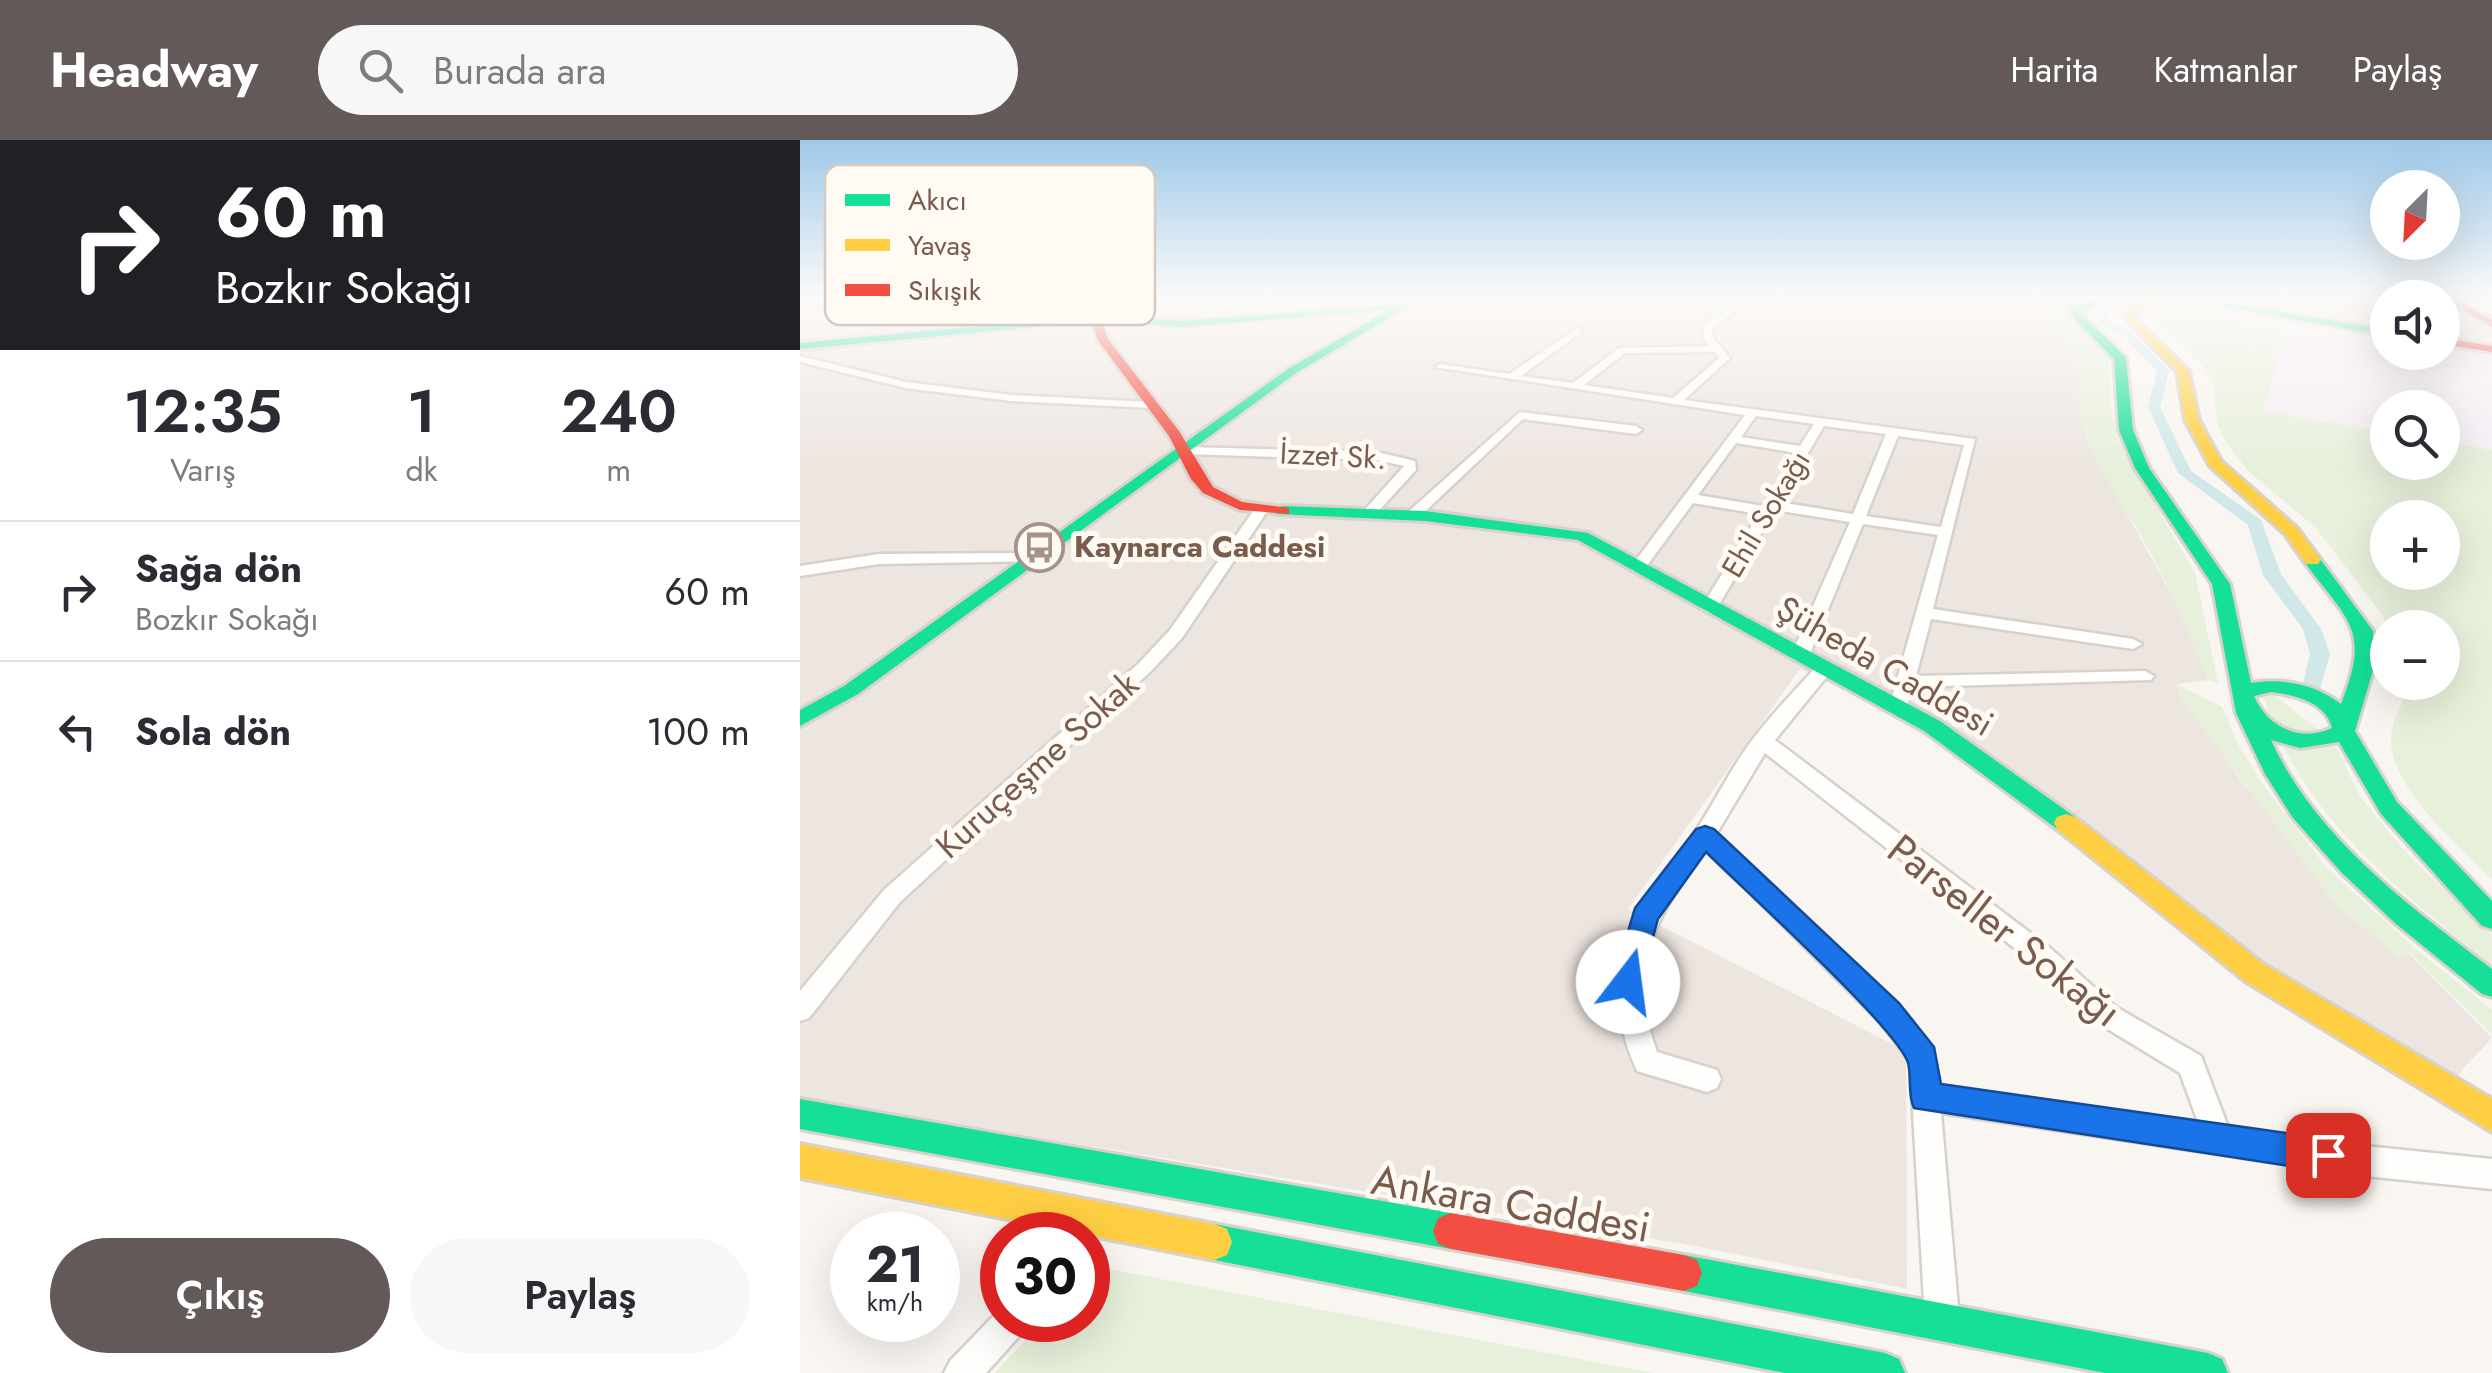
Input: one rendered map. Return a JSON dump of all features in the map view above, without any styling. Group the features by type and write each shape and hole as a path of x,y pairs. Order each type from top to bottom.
{"street":[{"name":"Şüheda Caddesi","path":"1113,355 1186,451 1192,477 1229,502 1262,510 1412,516 1582,536 1932,726 2115,858 2255,972 2492,1117"},
{"path":"800,719 851,690 1320,355"},
{"path":"1512,377 1544,355"},
{"path":"1575,387 1617,355"},
{"path":"1675,402 1725,358 1722,355"},
{"path":"2117,355 2126,430 2142,468 2221,584 2245,704 2284,787 2344,856 2421,932 2492,986"},
{"path":"2167,355 2183,371 2192,420 2215,462 2291,531 2364,631 2368,661 2337,738 2308,742 2272,731 2245,704"},
{"path":"800,359 906,385 1158,410 1192,424 1232,418"},
{"path":"1440,367 1971,442 1898,708"},
{"path":"1638,568 1753,412"},
{"path":"1412,516 1520,415 1636,430"},
{"name":"Ehil Sokağı","path":"1709,608 1822,420"},
{"path":"1800,656 1894,430"},
{"path":"1733,440 1804,450"},
{"name":"İzzet Sk.","path":"1186,451 1378,456 1410,464 1410,470 1368,514"},
{"path":"1689,498 1947,532"},
{"name":"Kuruçeşme Sokak","path":"800,1010 892,896 1156,656 1176,634 1262,510"},
{"path":"800,571 879,559 1034,558"},
{"path":"1924,613 2134,644"},
{"path":"1707,1078 1647,1062 1632,1028 1628,982 1645,916 1705,835 1724,795 1762,740 1824,669"},
{"path":"1906,682 2144,676"},
{"path":"2245,704 2258,686 2302,692 2330,706 2344,728 2357,764 2423,850 2492,918"},
{"name":"Parseller Sokağı","path":"1762,740 2040,954 2108,1015 2191,1065 2218,1138"},
{"path":"1705,835 1888,1012 1923,1057 1942,1320"},
{"path":"1925,1097 2365,1161 2492,1174"},
{"name":"Ankara Caddesi","path":"800,1114 1942,1320 2208,1373"},
{"path":"800,1161 1026,1212"},
{"path":"1110,1230 1885,1373"},
{"path":"962,1373 991,1342"}],"shaded area":[{"path":"800,355 2075,355 2075,367 2081,368 2086,439 2178,607 2208,680 2175,684 2243,784 2492,1038 2462,1070 2444,1102 2127,887 1911,722 1800,669 1628,909 1906,1051 1907,1289 1690,1245 800,1098"},
{"path":"2213,355 2370,355 2370,370 2460,370 2460,355 2492,355 2492,450 2460,444 2460,390 2370,390 2370,429 2263,411"}],"green space":[{"path":"2074,355 2109,357 2111,409 2118,440 2195,573 2218,683 2208,680 2152,556 2095,458 2081,416 2081,368 2075,368"},
{"path":"2191,355 2279,357 2263,411 2370,429 2370,480 2460,480 2460,444 2492,450 2492,879 2415,798 2403,779 2391,742 2402,700 2460,700 2460,610 2378,610 2316,528 2248,471 2225,441 2217,423 2213,382"},
{"path":"2175,683 2222,707 2237,743 2264,786 2326,867 2418,951 2492,1010 2492,1034 2410,953 2399,959 2333,902 2180,698"},
{"path":"2261,685 2333,741 2361,798 2410,857 2492,935 2492,965 2385,876 2322,807 2275,729"},
{"path":"1110,1269 1652,1373 995,1373 1024,1342 1110,1342"}],"waterway":[{"path":"2147,355 2163,371 2154,407 2185,473 2255,523 2272,575 2312,629 2320,654 2311,692"}],"traffic: fast":[{"path":"800,719 851,690 1292,371 1320,355"},
{"path":"2116,355 2120,358 2126,430 2142,468 2221,584 2243,696"},
{"path":"1283,511 1425,516 1582,536 1932,726 2066,823"},
{"path":"2312,560 2364,631 2364,667 2344,724"},
{"path":"2271,686 2305,693 2327,703 2341,720 2344,731 2315,741 2285,738 2271,731 2249,710 2243,696 2248,690 2271,686"},
{"path":"2247,713 2281,782 2325,840 2406,917 2492,985"},
{"path":"2344,731 2389,808 2492,918"},
{"path":"800,1114 1451,1231"},
{"path":"1214,1242 1885,1373"},
{"path":"1684,1273 2208,1373"}],"traffic: slow":[{"path":"2167,355 2183,371 2192,420 2215,463 2291,531 2312,560"},
{"path":"2066,823 2255,973 2492,1117"},
{"path":"800,1161 1214,1242"}],"traffic: jam":[{"path":"1112,355 1175,434 1202,485 1231,503 1283,511"},
{"path":"1451,1231 1684,1273"}],"place":[{"name":"Kaynarca Caddesi","path":"1039,547"}],"route":[{"path":"1628,982 1645,916 1705,835 1888,1012 1923,1057 1925,1097 2328,1155"}]}
